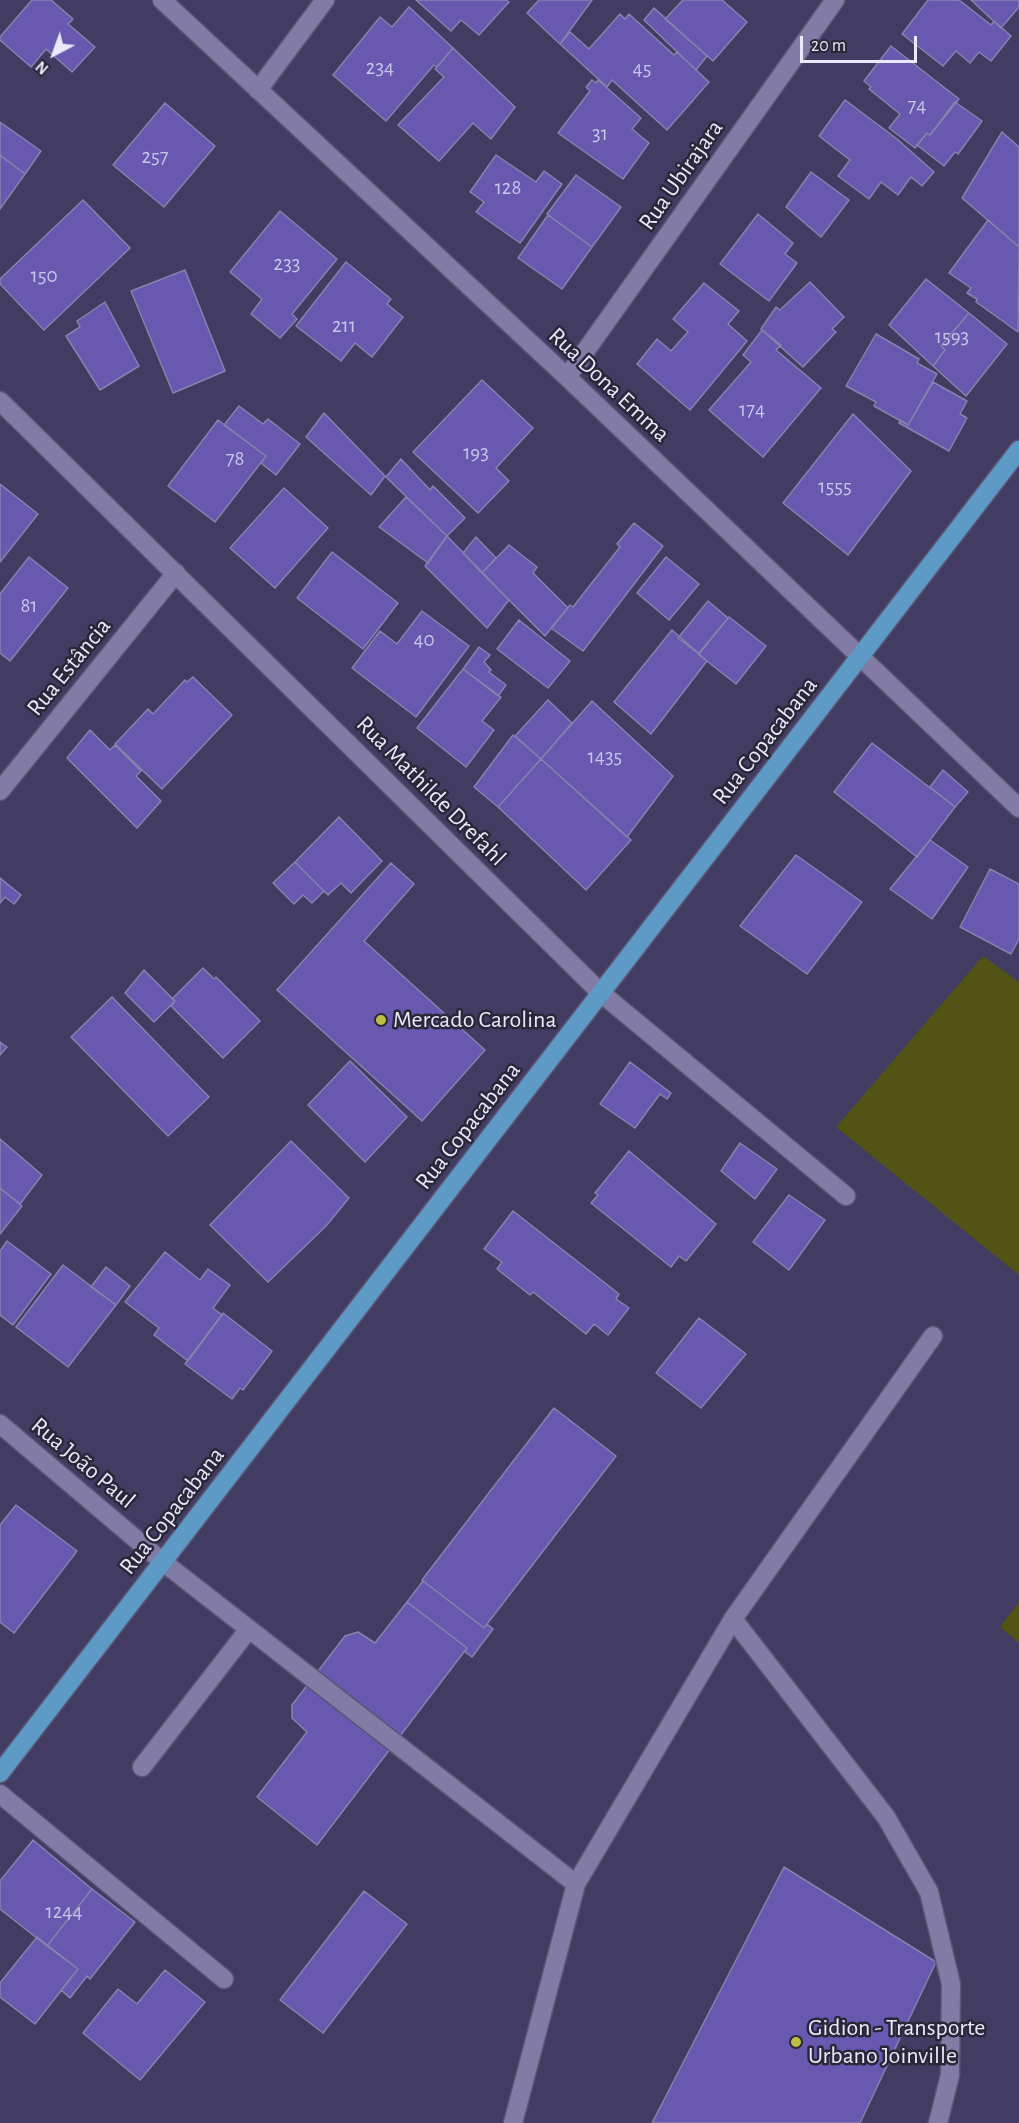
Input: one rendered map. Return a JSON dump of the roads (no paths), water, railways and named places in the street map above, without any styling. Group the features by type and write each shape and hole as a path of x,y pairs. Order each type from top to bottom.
{"main road":[{"name":"Rua Copacabana","path":"0,1773 1019,450"}],"street":[{"name":"Rua Dona Emma","path":"162,0 567,377 1019,808"},
{"path":"258,90 325,0"},
{"name":"Rua Ubirajara","path":"567,377 835,0"},
{"name":"Rua Mathilde Drefahl","path":"0,401 601,993 846,1196"},
{"name":"Rua Estância","path":"0,791 176,573"},
{"path":"513,2123 576,1884 733,1619 933,1336"},
{"name":"Rua João Paul","path":"0,1424 163,1562 576,1884"},
{"path":"733,1619 886,1817 930,1892 951,1984 951,2075 938,2123"},
{"path":"142,1767 249,1629"},
{"path":"0,1794 224,1979"}],"place":[{"name":"Mercado Carolina","path":"381,1020"},
{"name":"Gidion - Transporte Urbano Joinville","path":"796,2042"}]}
